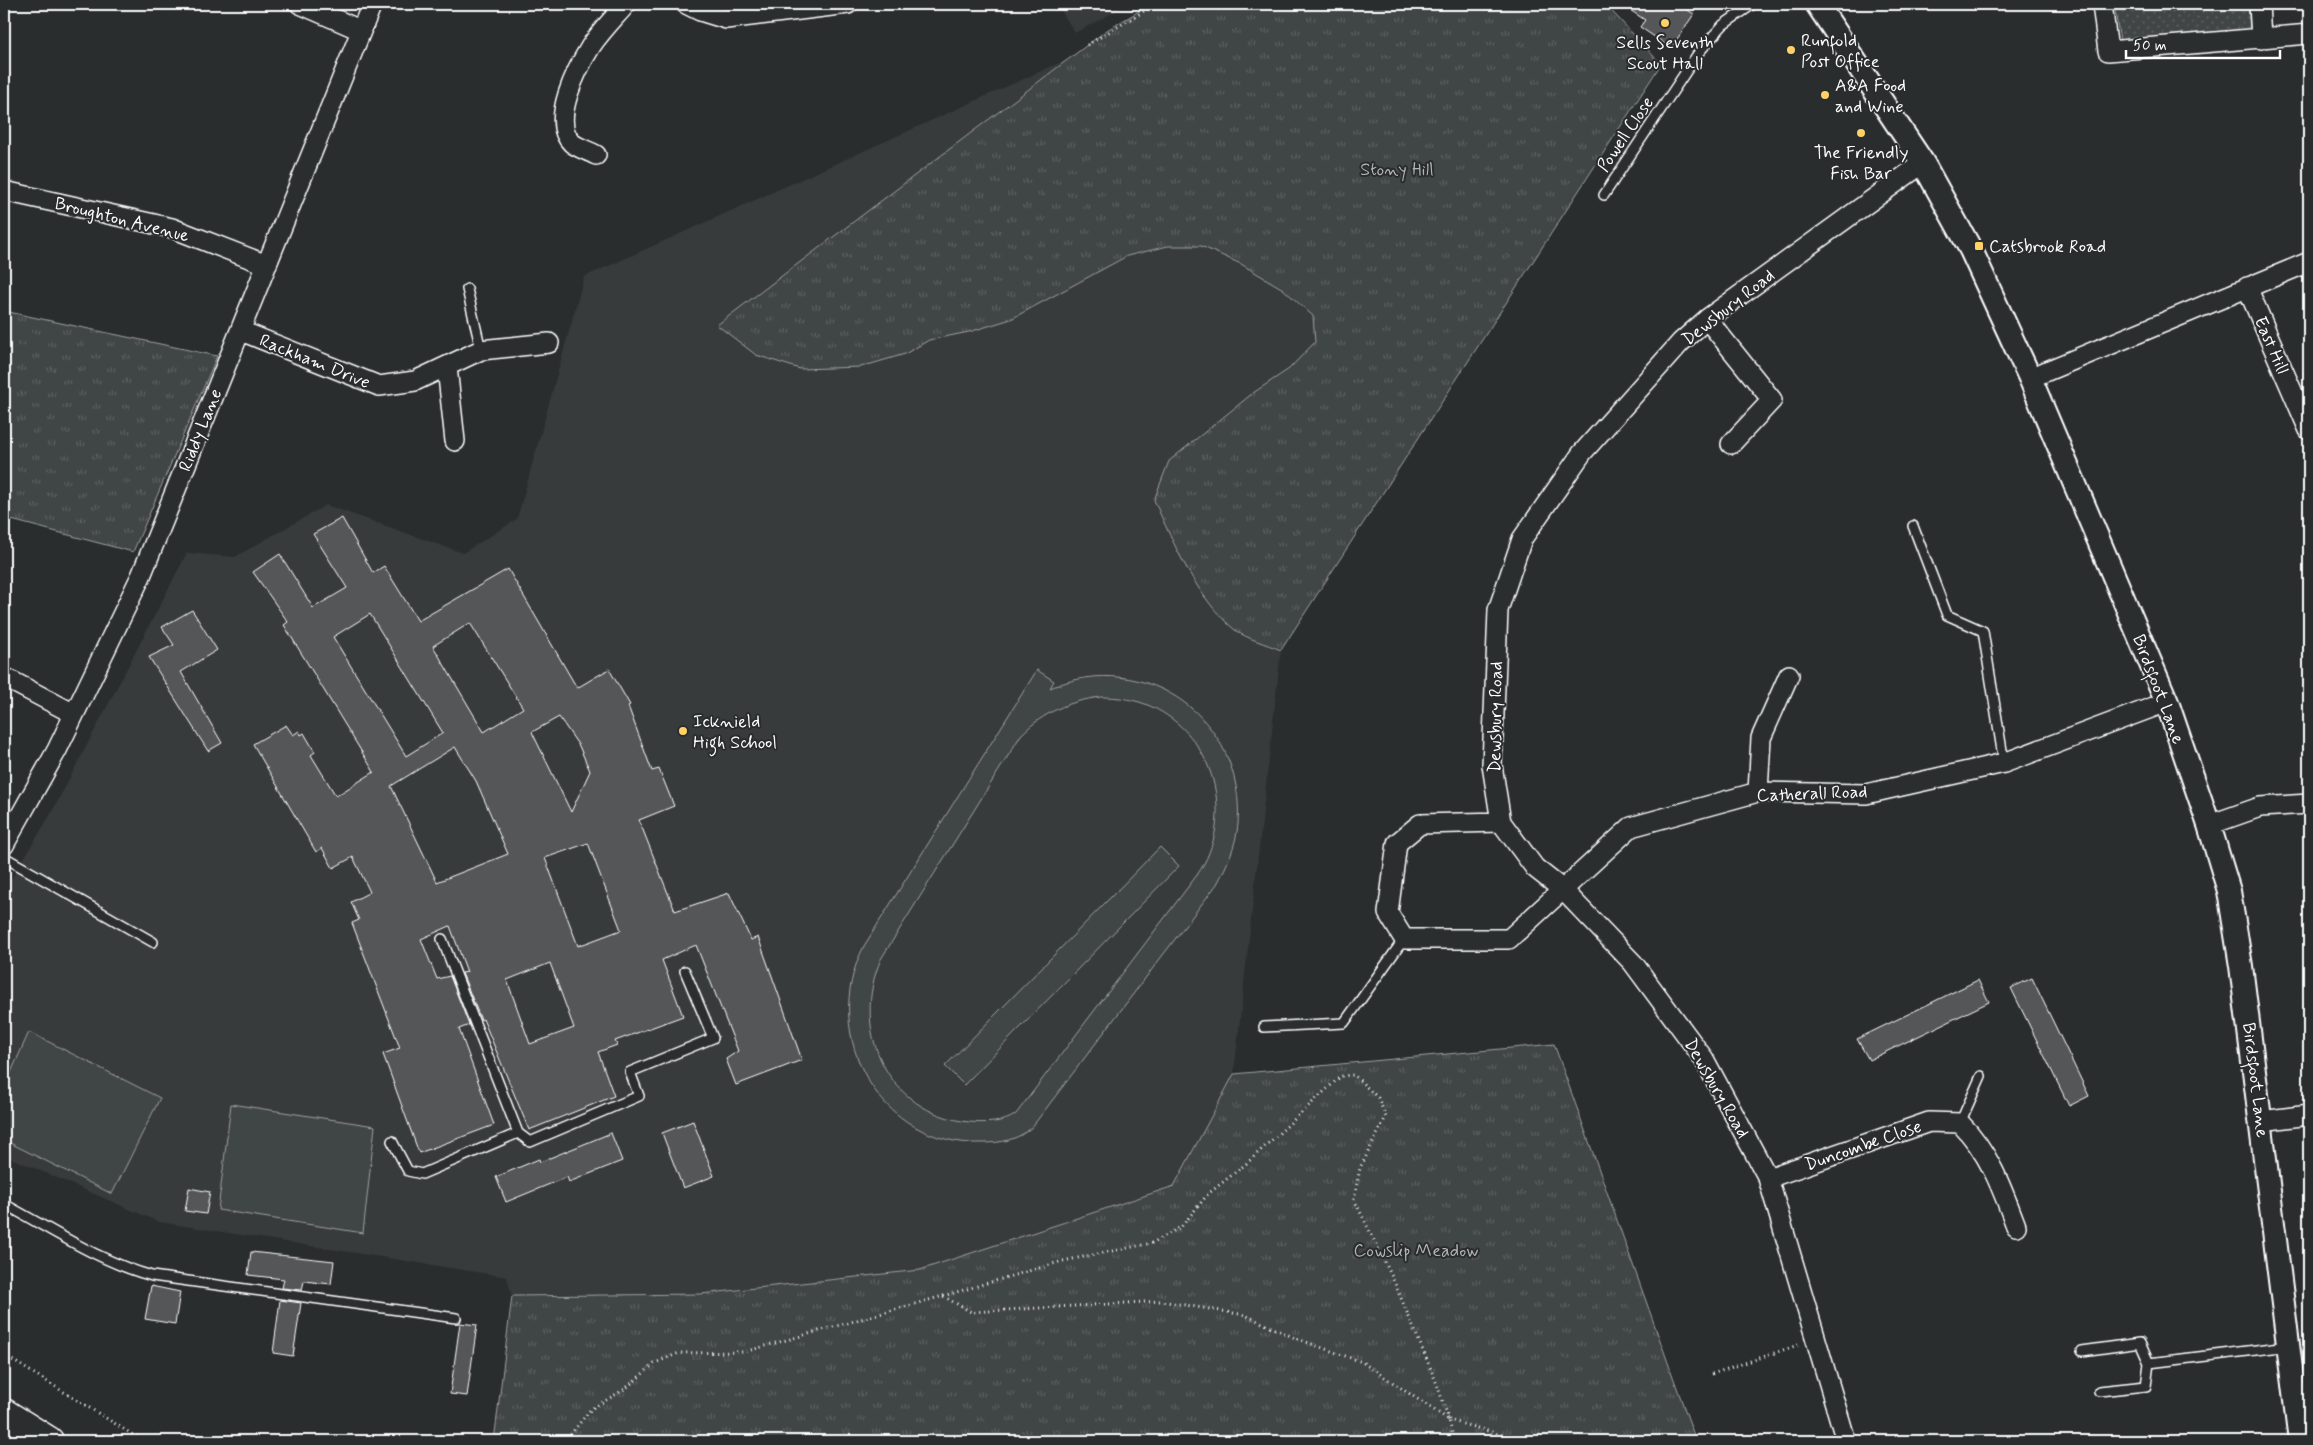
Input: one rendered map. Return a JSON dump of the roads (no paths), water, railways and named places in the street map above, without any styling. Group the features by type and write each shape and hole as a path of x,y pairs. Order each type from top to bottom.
{"highway":[{"path":"4,1414 49,1441"}],"street":[{"path":"300,4 360,30"},
{"name":"Riddy Lane","path":"4,845 74,714 141,576 372,4"},
{"path":"596,155 572,143 563,127 564,109 575,77 592,44 626,4"},
{"path":"686,4 700,11 726,19 848,4"},
{"name":"Birdsfoot Lane","path":"1817,4 1924,163 1971,250 2030,378 2167,702 2209,825 2229,891 2261,1121 2289,1346 2303,1409 2300,1441"},
{"path":"2102,4 2108,52 2309,34"},
{"path":"2259,4 2262,39"},
{"name":"Dewsbury Road","path":"1846,1441 1768,1178 1704,1059 1633,963 1563,890 1535,868 1501,822 1492,765 1498,610 1522,539 1582,453 1681,342 1707,319 1924,163"},
{"name":"Broughton Avenue","path":"4,191 172,228 267,265"},
{"path":"2030,378 2309,262"},
{"name":"East Hill","path":"2247,287 2309,430"},
{"path":"1707,319 1772,400 1731,444"},
{"name":"Rackham Drive","path":"241,331 379,386 415,381 481,350 550,342"},
{"path":"447,367 454,441"},
{"path":"1758,792 1761,738 1789,675"},
{"path":"4,677 74,714"},
{"name":"Catherall Road","path":"1404,939 1509,939 1631,827 1758,792 1866,794 2004,763 2167,702"},
{"path":"2209,825 2260,807 2309,804"},
{"path":"1404,939 1388,913 1397,843 1420,824 1501,822"},
{"path":"2261,1121 2309,1115"},
{"name":"Duncombe Close","path":"1768,1178 1929,1122 1960,1123"},
{"path":"1960,1123 1976,1138 1998,1176 2016,1226"}],"lane":[{"name":"Powell Close","path":"1604,195 1699,52 1723,25 1752,4"},
{"path":"467,289 481,350"},
{"path":"1913,526 1947,615 1983,631 2004,763"},
{"path":"4,858 153,942"},
{"path":"442,939 518,1133 530,1142 639,1096 630,1072 713,1038 685,971"},
{"path":"1264,1027 1344,1023 1404,939"},
{"path":"1960,1123 1981,1076"},
{"path":"392,1141 408,1171 422,1174 518,1133"},
{"path":"4,1204 98,1255 134,1271 152,1276 456,1318"},
{"path":"2082,1351 2140,1343 2149,1363 2146,1386 2099,1391"},
{"path":"2149,1363 2289,1346"}],"place":[{"name":"Sells Seventh Scout Hall","path":"1665,23"},
{"name":"Runfold Post Office","path":"1791,50"},
{"name":"A&A Food and Wine","path":"1825,95"},
{"name":"The Friendly Fish Bar","path":"1861,133"},
{"name":"Catsbrook Road","path":"1979,246"},
{"name":"Icknield High School","path":"683,731"}],"park label":[{"name":"Stony Hill","path":"1397,169"},
{"name":"Cowslip Meadow","path":"1416,1250"}]}
